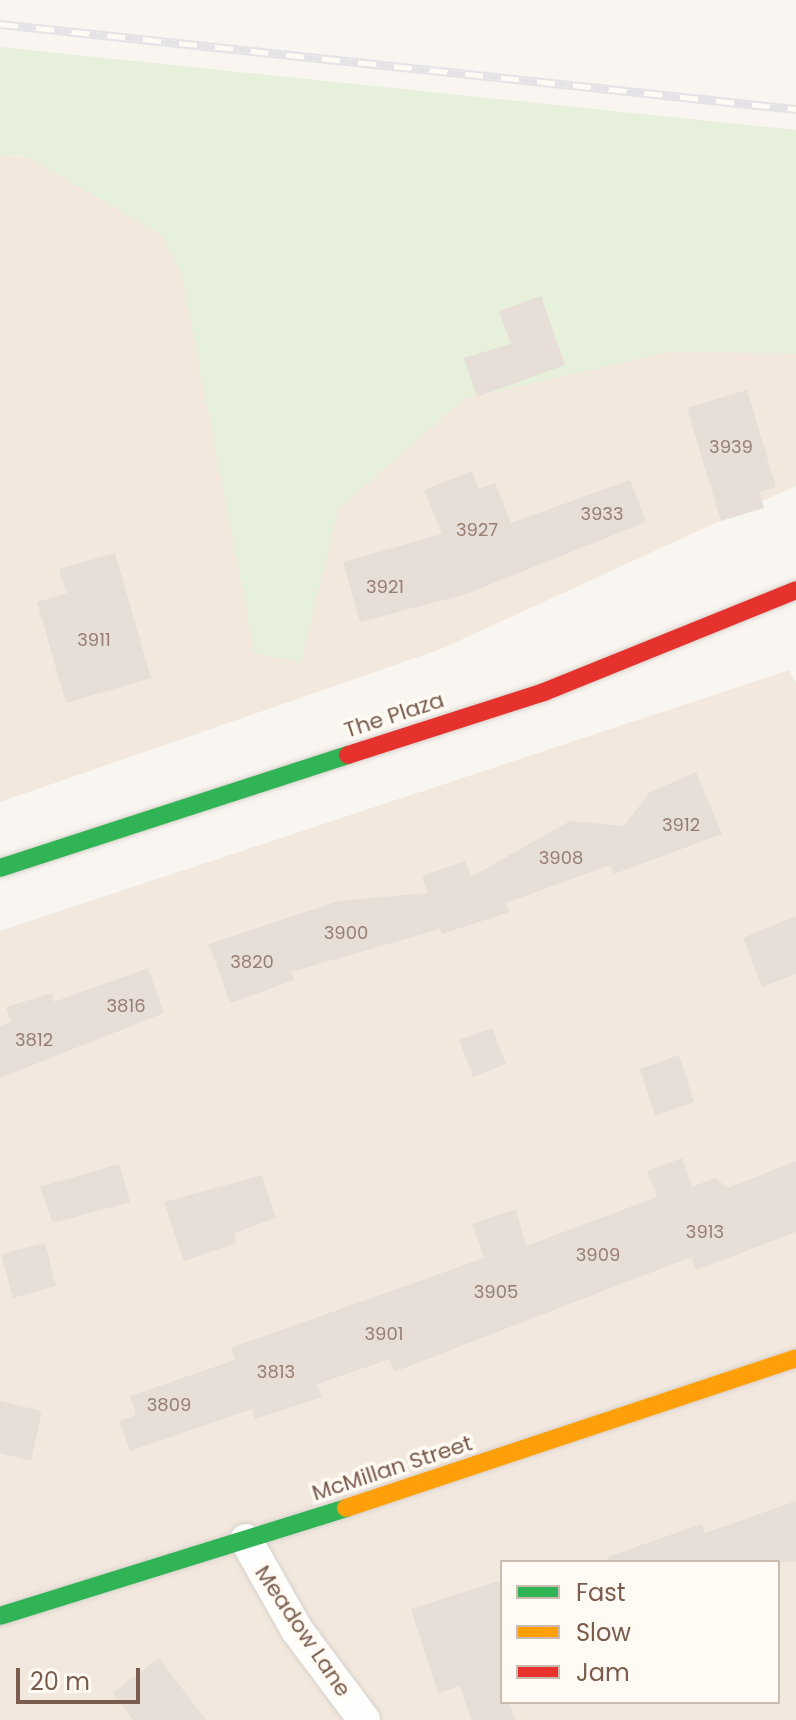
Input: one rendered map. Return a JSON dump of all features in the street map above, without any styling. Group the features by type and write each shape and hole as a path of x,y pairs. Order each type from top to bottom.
{"main road":[{"name":"The Plaza","path":"0,868 544,692 796,590"},
{"name":"McMillan Street","path":"0,1616 246,1540 796,1358"}],"street":[{"name":"Meadow Lane","path":"246,1540 297,1630 364,1720"}],"shaded area":[{"path":"0,155 796,212 796,486 441,649 0,802"},
{"path":"789,670 796,683 796,1720 0,1720 0,931"}],"green space":[{"path":"0,47 796,130 796,353 668,352 464,399 338,509 301,662 255,653 182,276 162,235 26,156 0,155"}],"building":[{"path":"541,296 565,365 477,397 464,358 511,344 499,311"},
{"path":"747,390 776,487 760,492 764,508 721,521 687,408"},
{"path":"472,471 479,489 495,483 511,523 630,480 646,522 466,594 360,622 343,562 442,534 424,490"},
{"path":"115,553 151,678 66,703 37,602 67,593 59,569"},
{"path":"696,772 722,834 614,874 610,865 506,903 509,912 442,934 440,929 291,972 294,980 230,1003 209,944 339,901 428,893 422,876 465,861 471,877 570,821 624,826 650,792"},
{"path":"796,916 796,974 762,987 743,938"},
{"path":"148,968 164,1013 0,1078 0,1026 11,1022 6,1007 52,993 54,1002"},
{"path":"492,1028 506,1064 473,1077 459,1040"},
{"path":"679,1055 694,1102 655,1116 640,1069"},
{"path":"682,1158 692,1187 715,1178 728,1188 796,1161 796,1232 696,1270 691,1257 394,1372 390,1359 317,1384 322,1397 255,1419 252,1409 130,1451 119,1421 136,1415 130,1396 235,1360 231,1348 484,1258 472,1224 516,1209 526,1246 657,1197 647,1171"},
{"path":"119,1164 130,1202 53,1223 40,1187"},
{"path":"262,1175 276,1218 234,1233 236,1243 184,1261 164,1202"},
{"path":"45,1243 56,1286 13,1298 1,1254"},
{"path":"0,1401 42,1411 31,1461 0,1453"},
{"path":"796,1501 796,1562 608,1560 607,1557 702,1524 705,1533"},
{"path":"500,1581 500,1704 510,1704 515,1720 471,1720 460,1686 438,1693 411,1609"},
{"path":"159,1658 206,1720 133,1720 113,1693"}],"railway":[{"path":"0,24 796,109"}],"traffic: fast":[{"path":"0,868 348,755"},
{"path":"0,1616 346,1508"}],"traffic: slow":[{"path":"346,1508 796,1358"}],"traffic: jam":[{"path":"348,755 544,692 796,590"}]}
